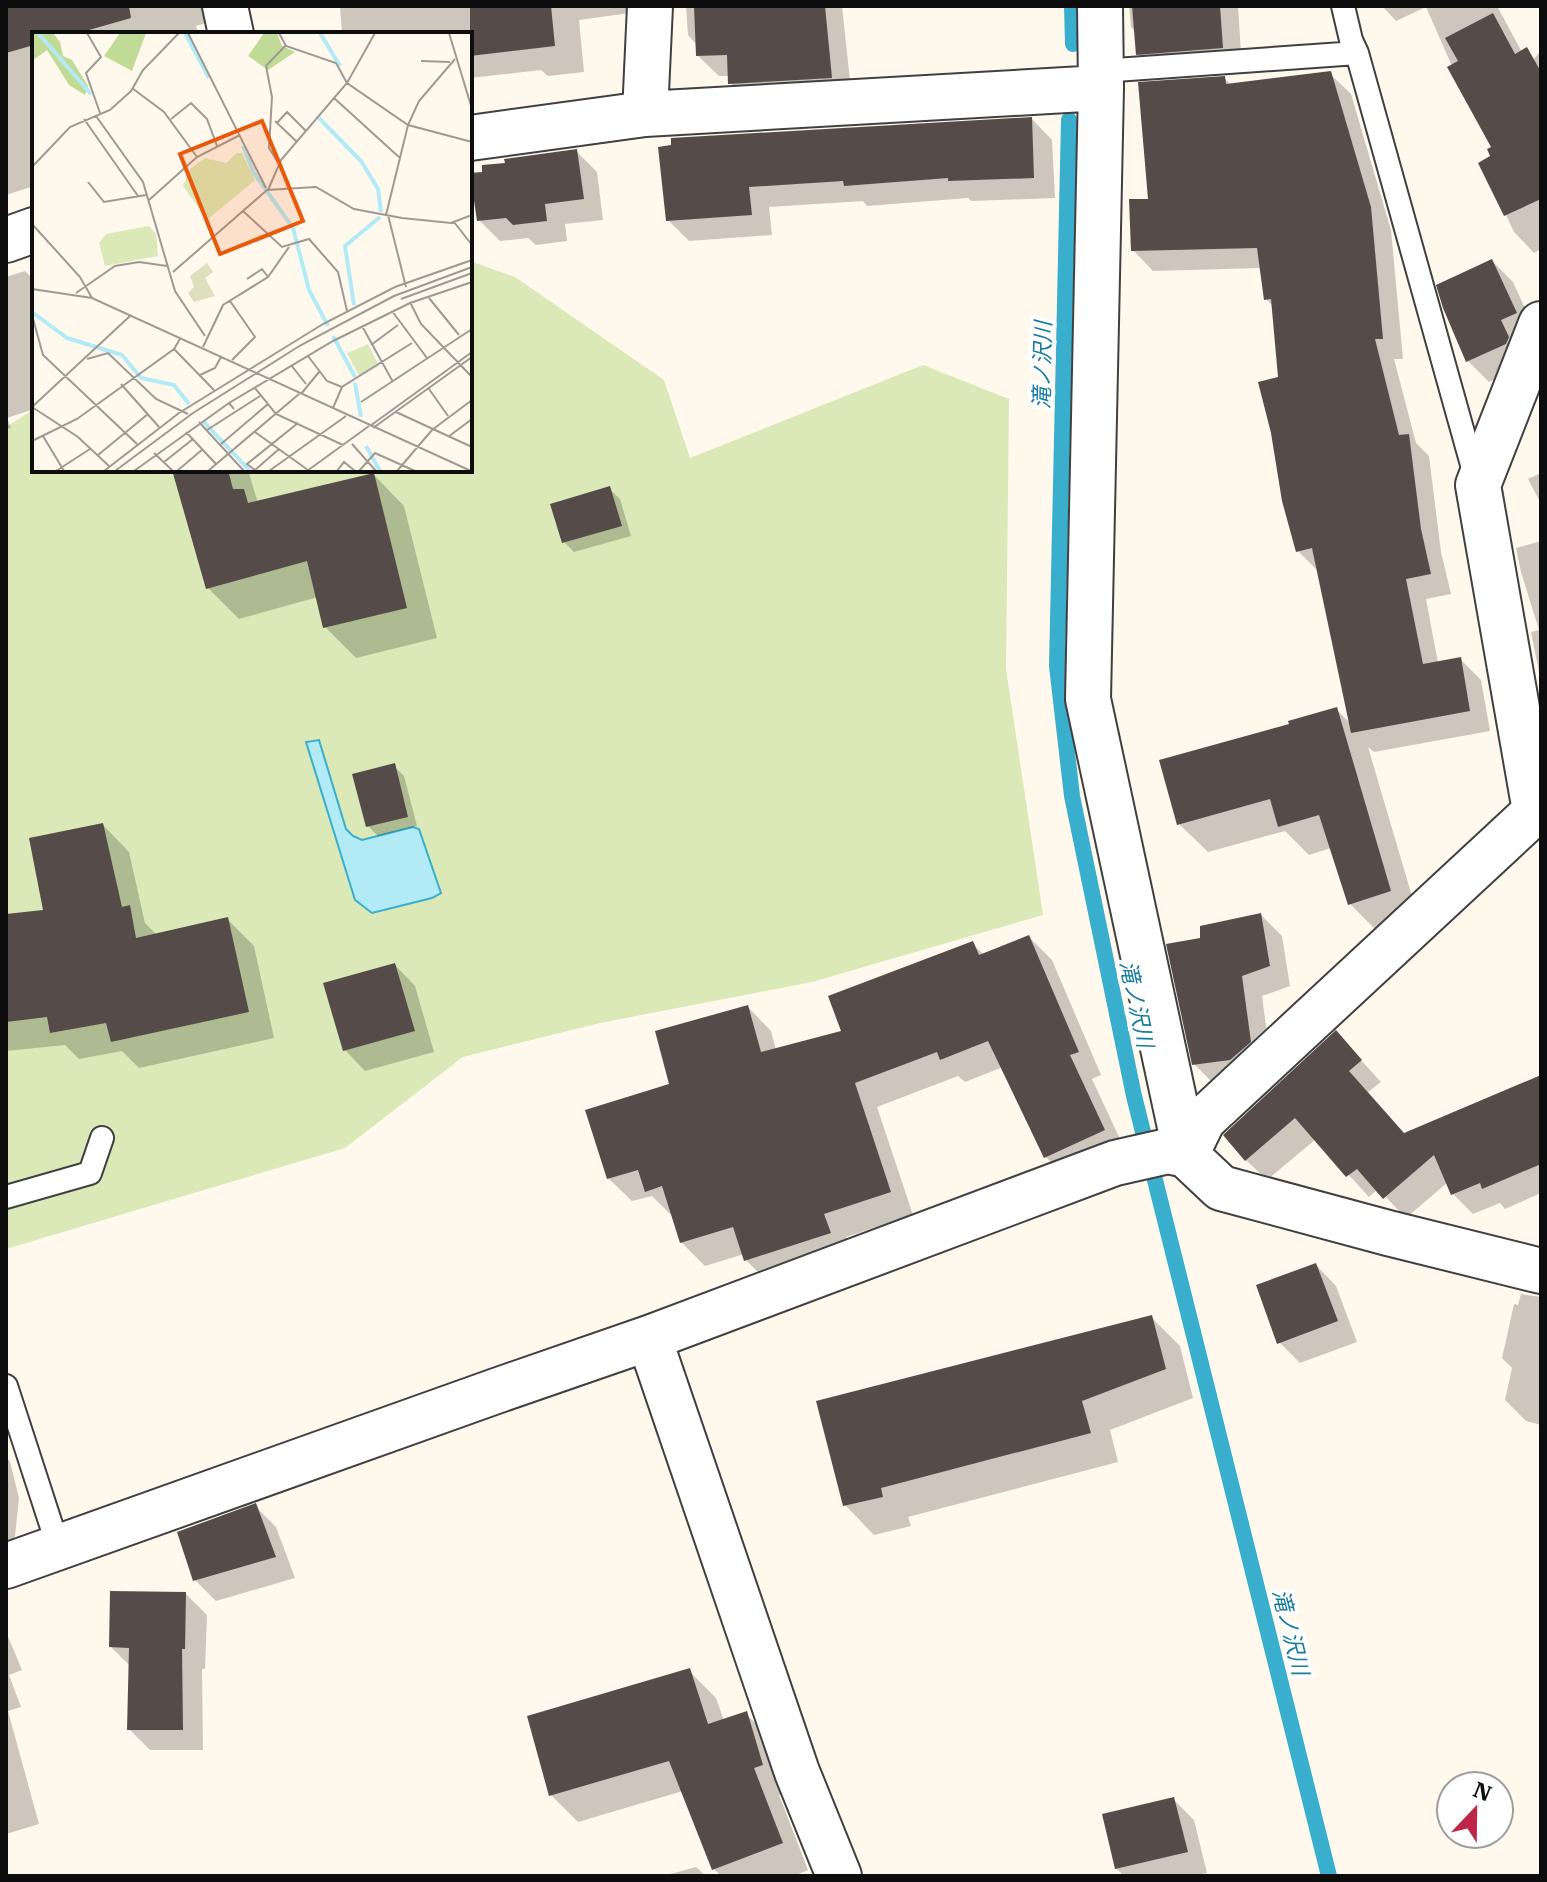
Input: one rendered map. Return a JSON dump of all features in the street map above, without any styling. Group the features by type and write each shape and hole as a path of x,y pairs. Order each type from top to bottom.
{"street":[{"path":"225,6 231,32"},
{"path":"645,114 650,6"},
{"path":"1100,6 1088,699 1177,1153 1221,1188 1541,1271"},
{"path":"472,138 645,114 1101,79"},
{"path":"6,240 32,231"},
{"path":"6,1566 649,1338 1115,1163 1177,1153 1203,1120 1539,814 1478,485 1541,324"},
{"path":"649,1338 797,1772 839,1876"}],"lane":[{"path":"1343,6 1478,485"},
{"path":"1101,79 1357,53"},
{"path":"6,1197 90,1173 102,1138"},
{"path":"6,1386 58,1546"}],"green space":[{"path":"472,262 515,277 664,380 690,458 923,365 1009,399 1006,669 1043,915 812,982 600,1023 463,1057 345,1148 6,1249 6,427 32,410 32,472 472,472"}],"water":[{"path":"319,740 346,829 362,840 413,827 419,829 441,893 372,913 355,900 306,742"}],"building":[{"path":"6,6 129,6 131,18 82,32 32,32 32,46 6,53"},
{"path":"470,6 551,6 555,46 472,56"},
{"path":"694,6 825,6 832,78 728,84 727,55 696,56"},
{"path":"1132,6 1220,6 1223,48 1136,55"},
{"path":"1493,13 1515,54 1527,47 1541,72 1541,199 1504,216 1478,163 1490,156 1487,149 1491,147 1447,67 1458,61 1445,38"},
{"path":"1331,71 1371,207 1383,339 1375,339 1399,435 1409,434 1421,529 1431,574 1406,579 1423,664 1461,657 1470,711 1351,733 1312,548 1296,552 1282,501 1271,433 1258,382 1278,377 1271,299 1264,300 1257,248 1131,251 1129,199 1148,199 1138,82 1225,76 1226,84"},
{"path":"1032,117 1034,178 948,181 948,178 844,186 843,181 749,187 752,215 666,221 658,147 671,145 671,138"},
{"path":"577,149 584,199 545,204 547,221 513,225 506,218 477,221 472,173 482,172 482,165 505,163 504,159"},
{"path":"1492,259 1517,313 1501,320 1509,337 1506,344 1466,362 1436,285"},
{"path":"173,472 229,472 233,489 244,489 248,503 374,473 407,608 323,628 307,561 206,589"},
{"path":"610,486 622,526 562,543 550,504"},
{"path":"1337,707 1391,891 1348,905 1319,815 1278,827 1270,799 1177,825 1159,760 1289,724 1288,721"},
{"path":"395,763 408,817 366,827 352,774"},
{"path":"103,823 122,907 130,905 136,938 228,917 249,1012 111,1042 106,1023 50,1033 47,1017 6,1022 6,914 43,910 29,838"},
{"path":"1261,913 1270,966 1242,976 1251,1042 1230,1060 1192,1065 1166,944 1200,938 1200,926"},
{"path":"1029,935 1079,1052 1070,1055 1105,1130 1044,1158 988,1041 940,1060 937,1052 855,1083 891,1192 824,1214 831,1233 744,1261 733,1227 680,1243 662,1186 645,1192 638,1170 607,1179 585,1110 669,1084 655,1031 748,1005 761,1052 841,1031 828,996 973,941 979,955"},
{"path":"395,963 415,1031 343,1051 323,983"},
{"path":"1336,1030 1362,1060 1349,1071 1404,1133 1541,1075 1541,1164 1482,1189 1480,1183 1451,1195 1434,1155 1383,1199 1357,1169 1346,1177 1295,1118 1245,1161 1223,1135"},
{"path":"1316,1263 1338,1321 1277,1344 1256,1285"},
{"path":"1152,1315 1166,1369 1082,1401 1091,1433 881,1488 883,1497 843,1506 816,1401"},
{"path":"256,1503 276,1557 193,1581 177,1532"},
{"path":"110,1591 186,1592 185,1649 182,1649 183,1730 127,1730 129,1648 109,1647"},
{"path":"690,1668 708,1724 747,1711 763,1765 754,1768 783,1843 712,1870 669,1761 549,1796 527,1716"},
{"path":"1174,1797 1188,1852 1115,1869 1102,1814"}],"waterway":[{"path":"1072,6 1073,44"},
{"name":"滝ノ沢川","path":"1069,120 1057,666 1072,796 1134,1096 1329,1876"}]}
